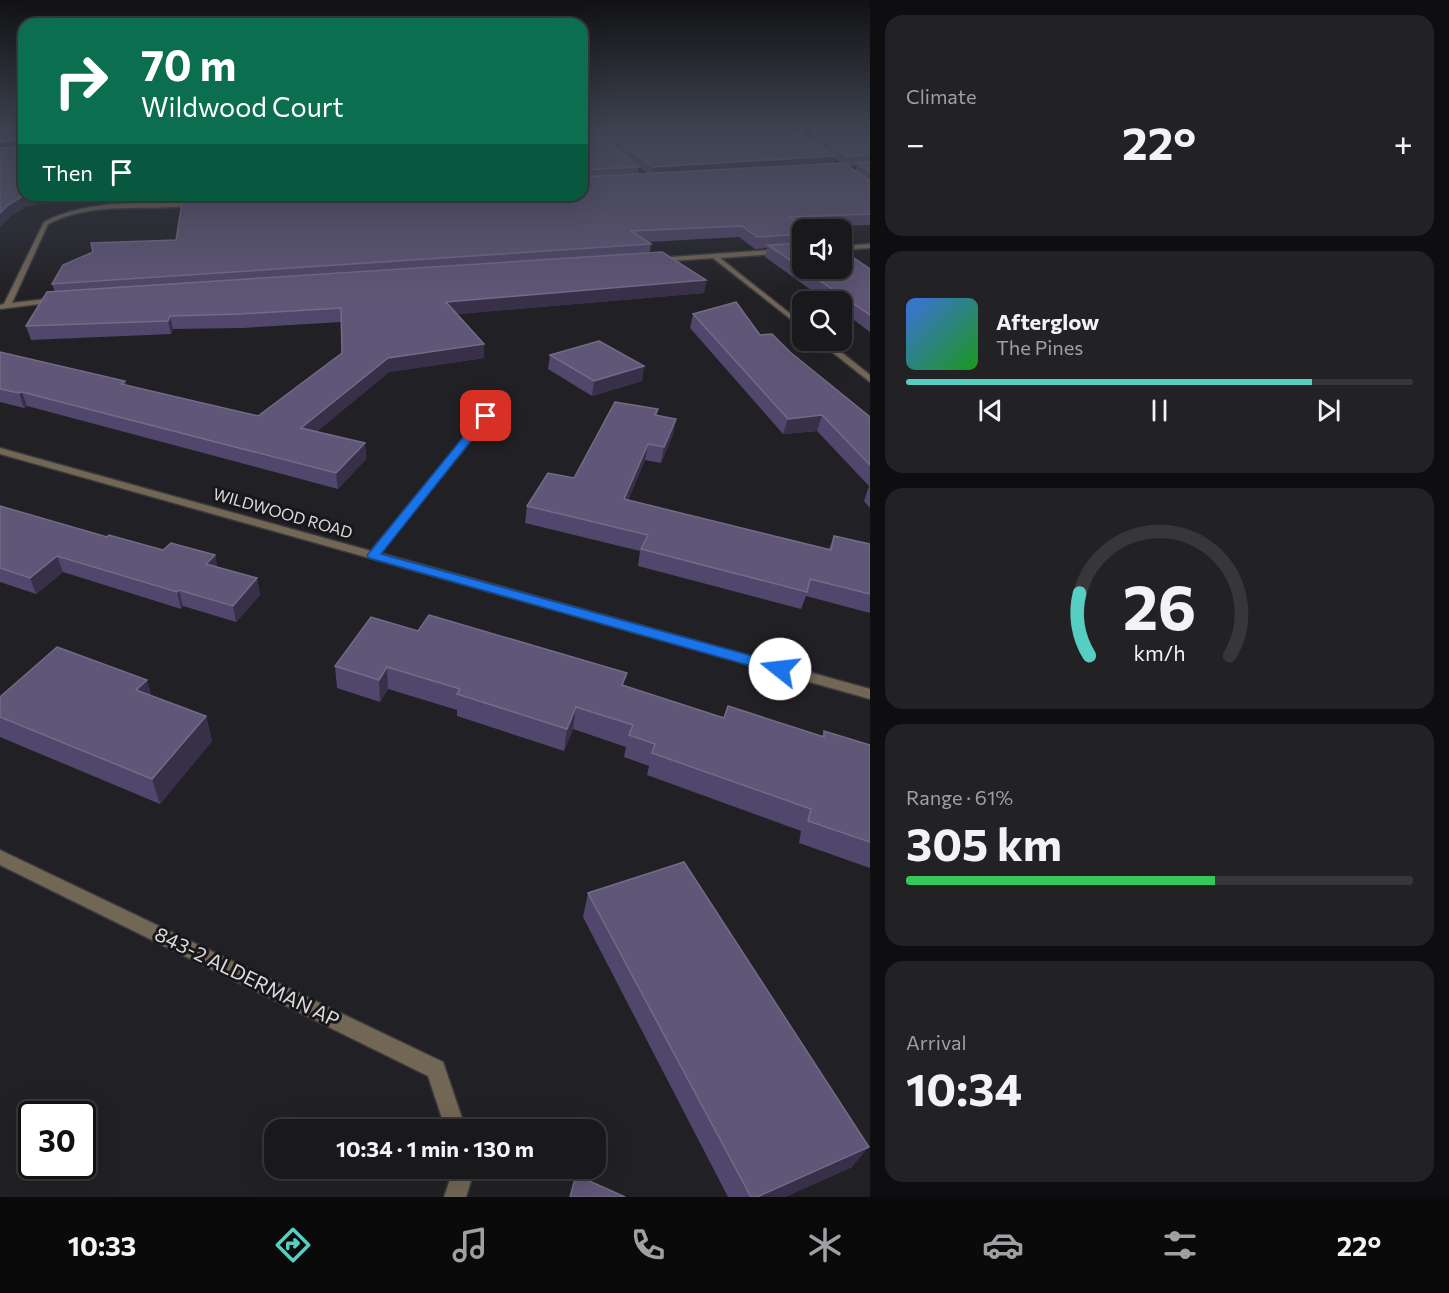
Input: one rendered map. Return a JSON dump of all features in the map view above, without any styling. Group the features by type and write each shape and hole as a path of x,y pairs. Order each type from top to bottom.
{"street":[{"path":"3,306 46,223 53,218 85,210 205,204"},
{"path":"852,247 870,246"},
{"path":"643,261 792,251"},
{"path":"714,256 792,318"},
{"path":"3,306 61,300"},
{"path":"834,351 870,380"},
{"path":"373,555 486,416"},
{"name":"WILDWOOD ROAD","path":"0,451 870,694"},
{"name":"843-2 ALDERMAN AP","path":"0,857 436,1069 452,1119"},
{"path":"455,1197 461,1179"}],"building":[{"path":"0,185 18,185 18,199 0,213"},
{"path":"588,185 870,185 870,214 790,217 793,219 792,235 757,237 742,226 631,231 651,244 52,284 63,265 93,252 91,243 176,240 182,201 588,201"},
{"path":"792,244 792,261 768,245"},
{"path":"662,252 706,280 446,302 484,344 388,358 301,428 365,443 336,473 22,392 0,389 0,352 125,381 121,384 258,416 342,353 341,308 170,316 168,321 26,326 47,292"},
{"path":"852,257 870,269 870,315 852,303 852,291 835,291 818,279 852,279"},
{"path":"736,302 760,335 772,334 790,352 870,417 870,465 822,415 788,419 693,314"},
{"path":"599,341 644,366 594,381 550,355"},
{"path":"615,402 658,409 655,415 676,419 664,447 648,444 624,499 831,550 834,536 870,544 870,594 810,579 807,592 641,549 648,535 527,506 548,473 574,478"},
{"path":"0,506 107,537 109,535 163,550 171,543 215,555 206,564 257,578 233,606 179,590 177,592 57,556 30,578 0,568"},
{"path":"429,615 627,673 622,685 724,718 728,706 824,737 824,731 870,745 870,842 808,821 811,809 652,753 655,744 629,735 633,725 576,707 567,729 457,694 460,689 387,667 379,680 335,666 371,617 418,631"},
{"path":"57,647 147,680 136,690 206,716 152,779 0,717 0,697"},
{"path":"684,862 869,1147 757,1197 751,1197 588,893"},
{"path":"575,1179 585,1179 625,1197 570,1197"}],"route":[{"path":"486,416 373,555 780,669"}]}
